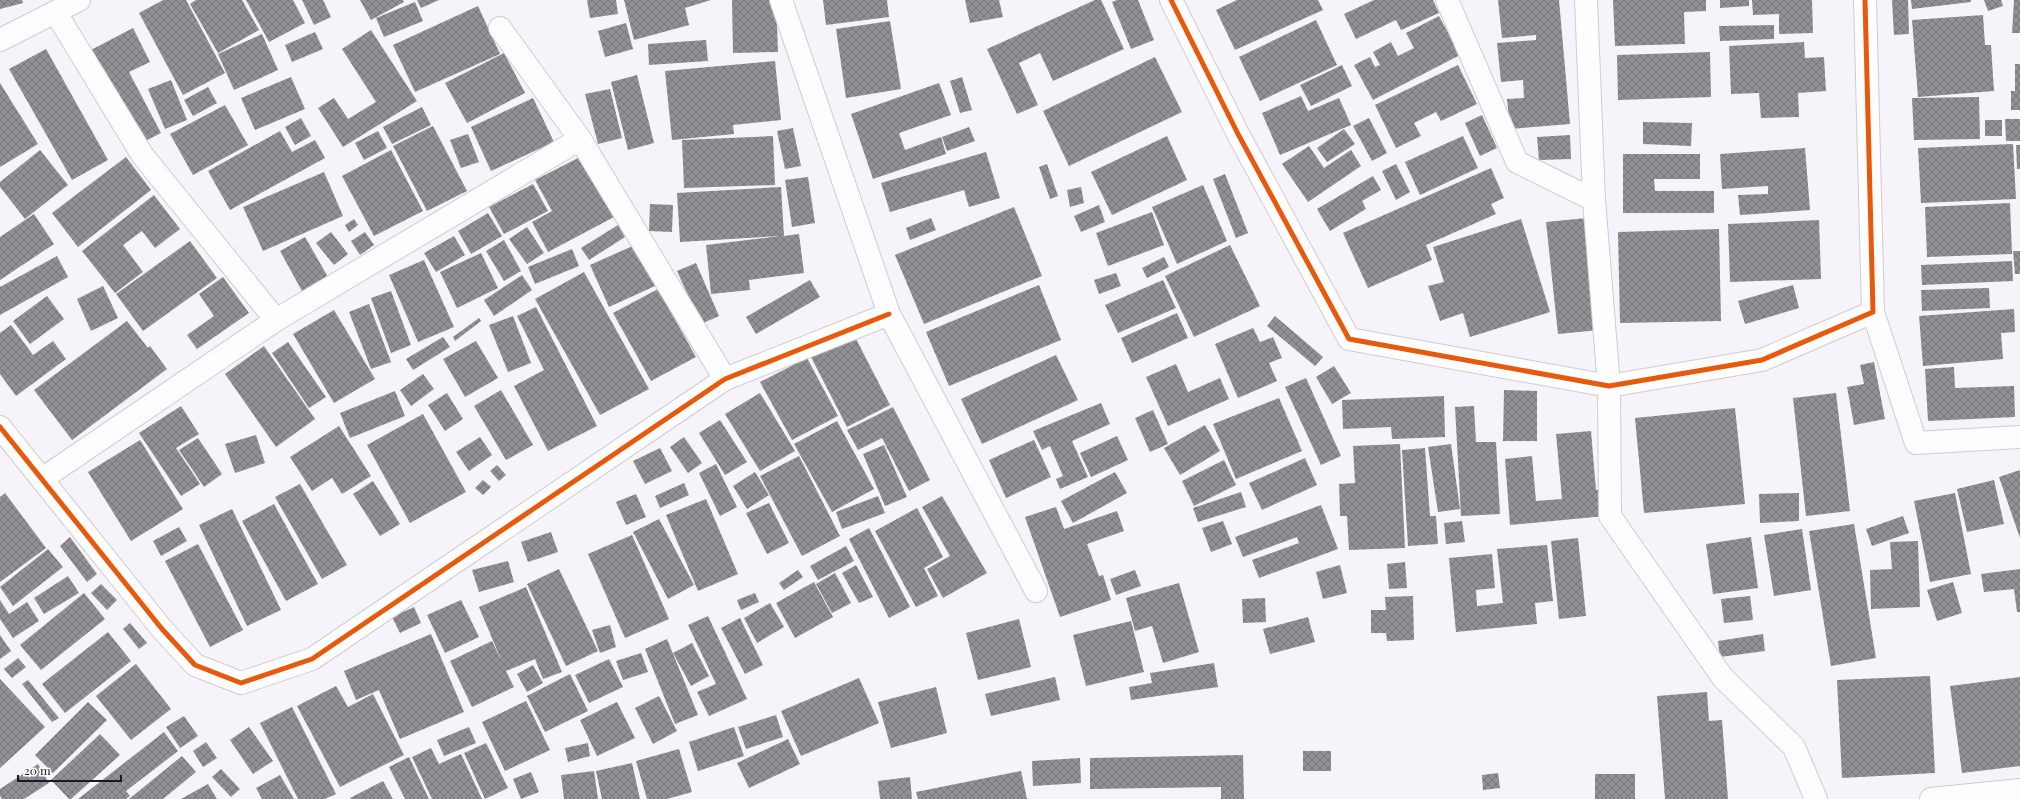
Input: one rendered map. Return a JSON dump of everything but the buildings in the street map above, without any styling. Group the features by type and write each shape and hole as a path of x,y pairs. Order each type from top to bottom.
{"street":[{"path":"0,40 56,13 79,0"},
{"path":"781,0 889,314 1036,591"},
{"path":"1171,0 1238,134 1349,339 1609,386 1762,360 1874,312"},
{"path":"1447,0 1517,162 1594,200"},
{"path":"1586,0 1594,200 1609,386 1610,516 1723,678 1794,747 1816,799"},
{"path":"1865,0 1874,312 1916,443 2020,437"},
{"path":"56,13 143,156 276,320"},
{"path":"500,28 580,139 725,379"},
{"path":"42,479 276,320 580,139"},
{"path":"0,427 162,629 195,664 241,683 312,659 725,379 889,314"},
{"path":"1931,799 2020,790"}],"cycle path":[{"path":"1171,0 1238,134 1349,339 1609,386 1762,360 1873,312 1865,0"},
{"path":"0,427 162,629 195,665 241,683 312,659 725,379 889,314"}]}
